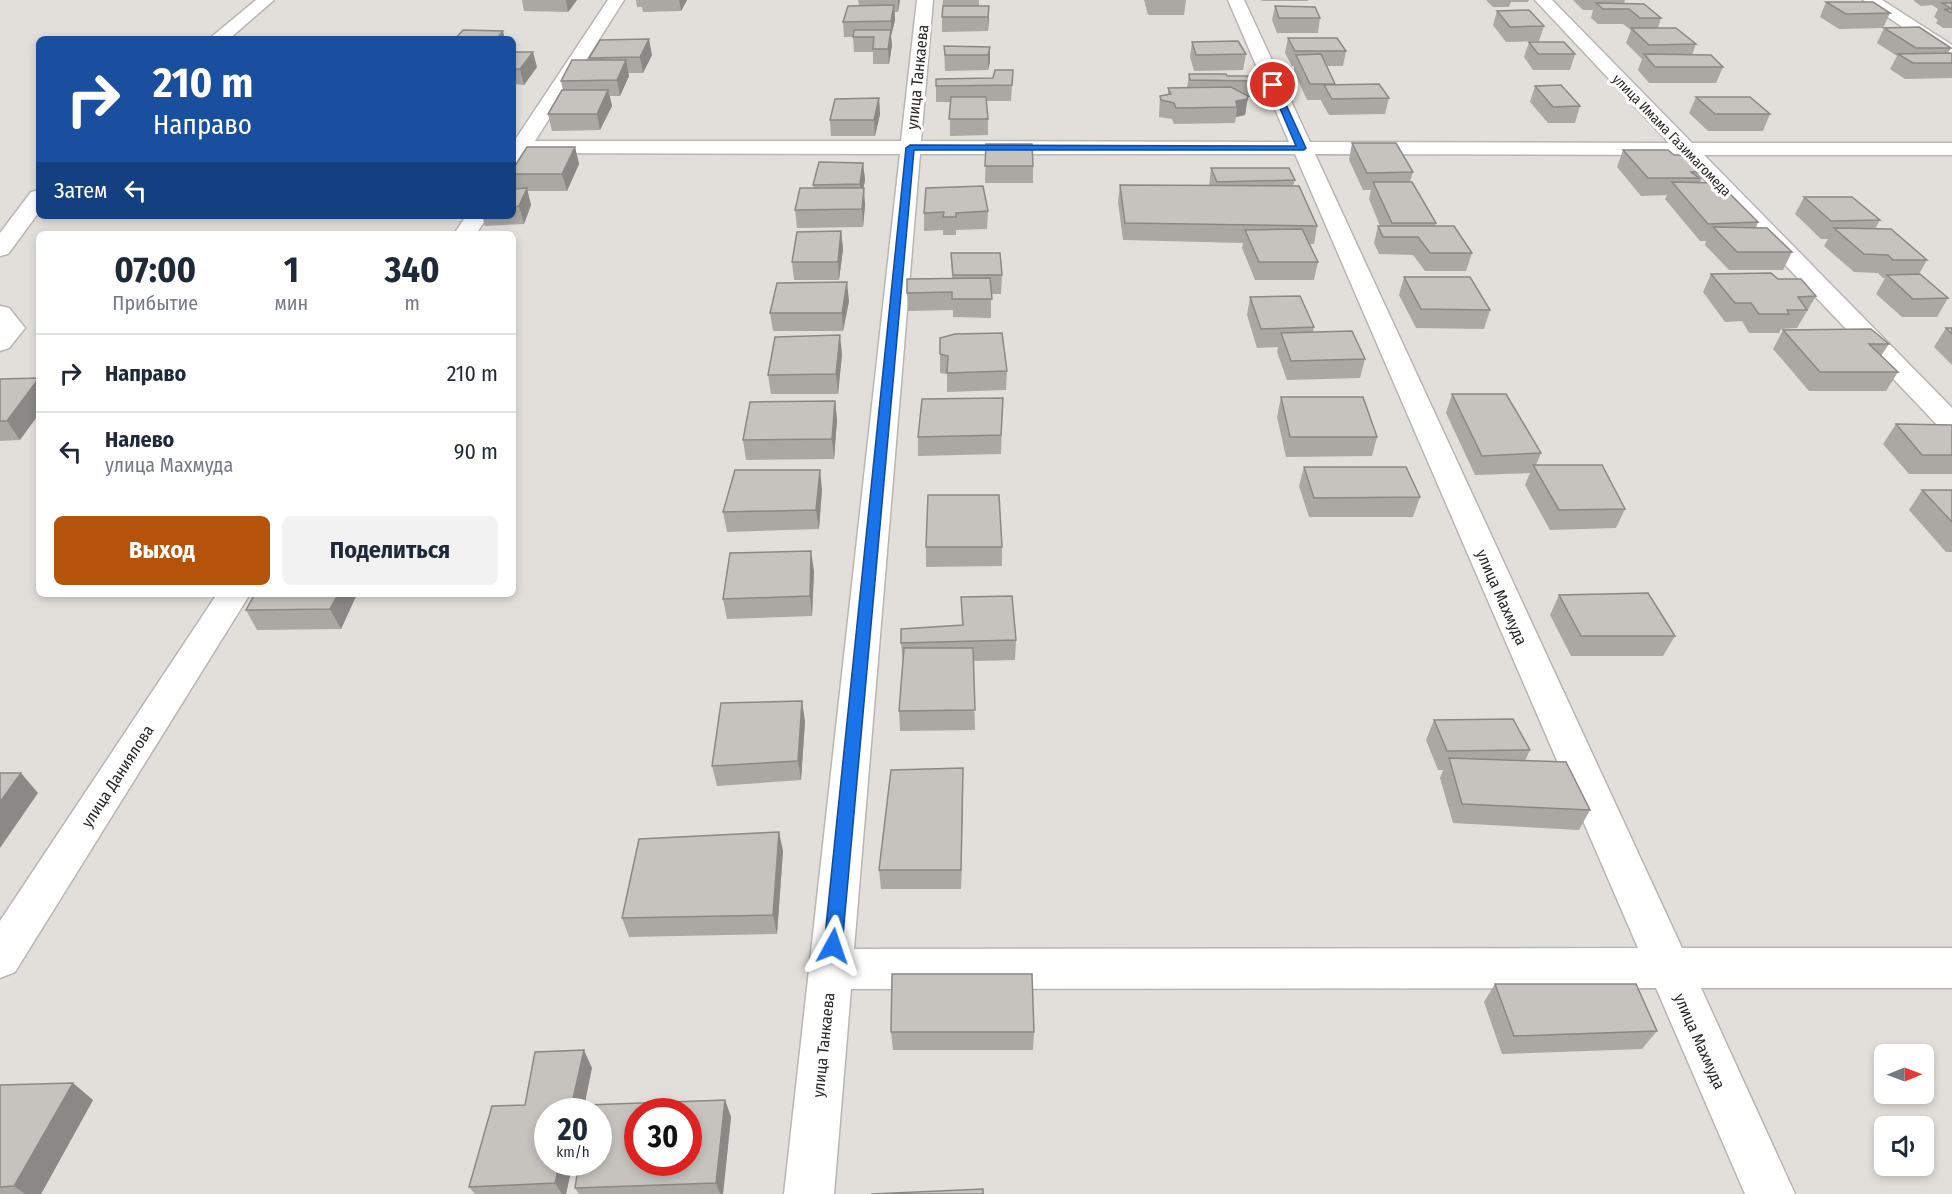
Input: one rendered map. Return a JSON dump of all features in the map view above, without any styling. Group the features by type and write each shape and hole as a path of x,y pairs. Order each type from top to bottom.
{"street":[{"path":"222,36 266,0"},
{"path":"517,153 616,0"},
{"name":"улица Танкаева","path":"808,1194 925,0"},
{"name":"улица Махмуда","path":"1236,0 1770,1194"},
{"name":"улица Имама Газимагомеда","path":"1543,0 1952,424"},
{"path":"1871,0 1952,53"},
{"path":"517,153 910,148 1952,149"},
{"path":"0,249 36,201"},
{"path":"0,313 12,328 0,343"},
{"name":"улица Даниялова","path":"0,958 232,597"},
{"path":"830,969 1952,968"}],"building":[{"path":"1826,2 1873,2 1890,13 1846,14"},
{"path":"1596,3 1644,4 1661,18 1640,18 1629,9 1603,9"},
{"path":"1942,3 1952,3 1952,9"},
{"path":"894,5 891,21 843,22 848,6"},
{"path":"943,6 989,6 988,17 942,17"},
{"path":"1275,6 1315,7 1320,18 1279,18"},
{"path":"1529,10 1544,26 1510,27 1497,11"},
{"path":"1919,27 1951,48 1916,48 1884,28"},
{"path":"1631,28 1676,28 1696,44 1649,45"},
{"path":"463,30 503,31 499,36 458,36"},
{"path":"854,30 891,30 888,49 873,49 874,37 853,37"},
{"path":"1288,38 1337,38 1346,51 1295,51"},
{"path":"649,39 640,57 589,58 600,40"},
{"path":"1238,41 1246,54 1196,55 1192,42"},
{"path":"1529,42 1564,42 1575,54 1538,54"},
{"path":"944,46 990,47 988,55 945,55"},
{"path":"516,52 533,52 520,69 516,69"},
{"path":"1951,53 1952,63 1913,63 1898,54"},
{"path":"1321,54 1335,84 1310,84 1296,55"},
{"path":"1644,54 1711,55 1723,67 1655,67"},
{"path":"572,60 626,60 617,80 561,81"},
{"path":"995,70 1013,70 1012,85 936,86 936,79 993,78"},
{"path":"1189,74 1252,76 1254,81 1190,80"},
{"path":"1379,84 1389,98 1332,99 1324,85"},
{"path":"1561,85 1580,106 1553,107 1535,86"},
{"path":"1231,87 1248,96 1247,99 1236,101 1237,107 1176,108 1174,103 1161,100 1160,96 1171,94 1168,88"},
{"path":"562,90 608,90 597,114 548,114"},
{"path":"951,97 986,97 988,119 949,119"},
{"path":"1696,97 1750,97 1770,114 1715,114"},
{"path":"879,98 874,120 830,120 835,99"},
{"path":"1352,143 1396,143 1413,172 1367,173"},
{"path":"986,144 1032,144 1033,166 985,166"},
{"path":"527,147 575,147 562,174 516,174 516,164"},
{"path":"1623,150 1668,150 1674,155 1688,155 1704,171 1691,172 1699,178 1648,178"},
{"path":"819,162 863,163 860,184 813,185"},
{"path":"1211,168 1289,168 1295,180 1217,182"},
{"path":"1373,182 1412,182 1436,223 1392,223"},
{"path":"1672,182 1719,183 1758,222 1708,224"},
{"path":"1120,185 1299,186 1317,226 1125,223"},
{"path":"983,186 988,211 956,213 956,217 943,217 944,212 924,213 926,188"},
{"path":"527,188 519,206 516,206 516,189"},
{"path":"800,188 864,188 862,209 795,210"},
{"path":"1804,197 1852,197 1880,220 1831,221"},
{"path":"1378,226 1454,226 1472,253 1430,253 1418,237 1383,237"},
{"path":"1713,227 1767,228 1792,252 1737,252"},
{"path":"1834,228 1891,229 1927,260 1893,260 1888,255 1864,254"},
{"path":"1302,229 1318,262 1259,262 1245,230"},
{"path":"841,231 838,262 792,262 797,232"},
{"path":"951,253 1000,253 1002,275 953,275"},
{"path":"1771,273 1778,279 1801,279 1816,296 1798,297 1807,310 1787,310 1789,314 1759,314 1751,303 1735,303 1711,274"},
{"path":"1920,274 1948,298 1913,299 1887,275"},
{"path":"1404,277 1470,277 1490,310 1421,309"},
{"path":"990,278 992,299 952,299 952,292 907,293 907,279"},
{"path":"847,282 842,313 770,313 777,283"},
{"path":"1300,296 1314,327 1261,329 1250,297"},
{"path":"1871,329 1889,344 1869,344 1898,372 1820,372 1783,330"},
{"path":"1352,331 1365,359 1291,361 1281,333"},
{"path":"1002,333 1007,371 947,373 948,356 940,354 940,338 955,334"},
{"path":"840,335 836,374 768,375 775,337"},
{"path":"36,378 36,382 7,421 0,421 0,379"},
{"path":"1452,394 1506,394 1541,453 1482,456"},
{"path":"1281,397 1363,397 1377,437 1290,437"},
{"path":"1003,398 1001,435 918,437 922,399"},
{"path":"835,401 832,439 743,440 750,402"},
{"path":"1896,424 1952,425 1952,455 1922,455"},
{"path":"1533,465 1602,465 1625,509 1559,510"},
{"path":"1304,467 1406,467 1420,497 1314,498"},
{"path":"735,470 820,470 816,510 723,512"},
{"path":"1922,490 1952,490 1952,522"},
{"path":"928,495 999,495 1002,547 926,547"},
{"path":"811,551 810,596 723,599 730,553"},
{"path":"1648,593 1675,636 1581,636 1559,595"},
{"path":"1012,596 1016,640 901,643 901,629 963,625 961,597"},
{"path":"253,597 336,597 330,609 246,610"},
{"path":"904,648 973,648 975,710 899,711"},
{"path":"802,701 798,761 712,766 721,703"},
{"path":"1513,719 1530,750 1447,751 1434,720"},
{"path":"1449,758 1566,762 1590,810 1462,804"},
{"path":"963,768 961,870 879,870 891,770"},
{"path":"0,773 21,773 0,802"},
{"path":"779,832 773,915 622,918 639,839"},
{"path":"892,974 1032,974 1034,1032 891,1032"},
{"path":"1495,984 1636,984 1657,1031 1514,1036"},
{"path":"584,1050 573,1098 534,1098 534,1176 557,1176 555,1183 469,1187 492,1106 525,1105 535,1052"},
{"path":"73,1083 14,1186 0,1187 0,1085"},
{"path":"725,1100 716,1183 575,1188 577,1176 612,1176 612,1104 624,1104 624,1176 702,1176 702,1101"},
{"path":"983,1189 983,1194 871,1194"}],"route":[{"path":"833,946 910,148 1301,148 1273,85"}]}
